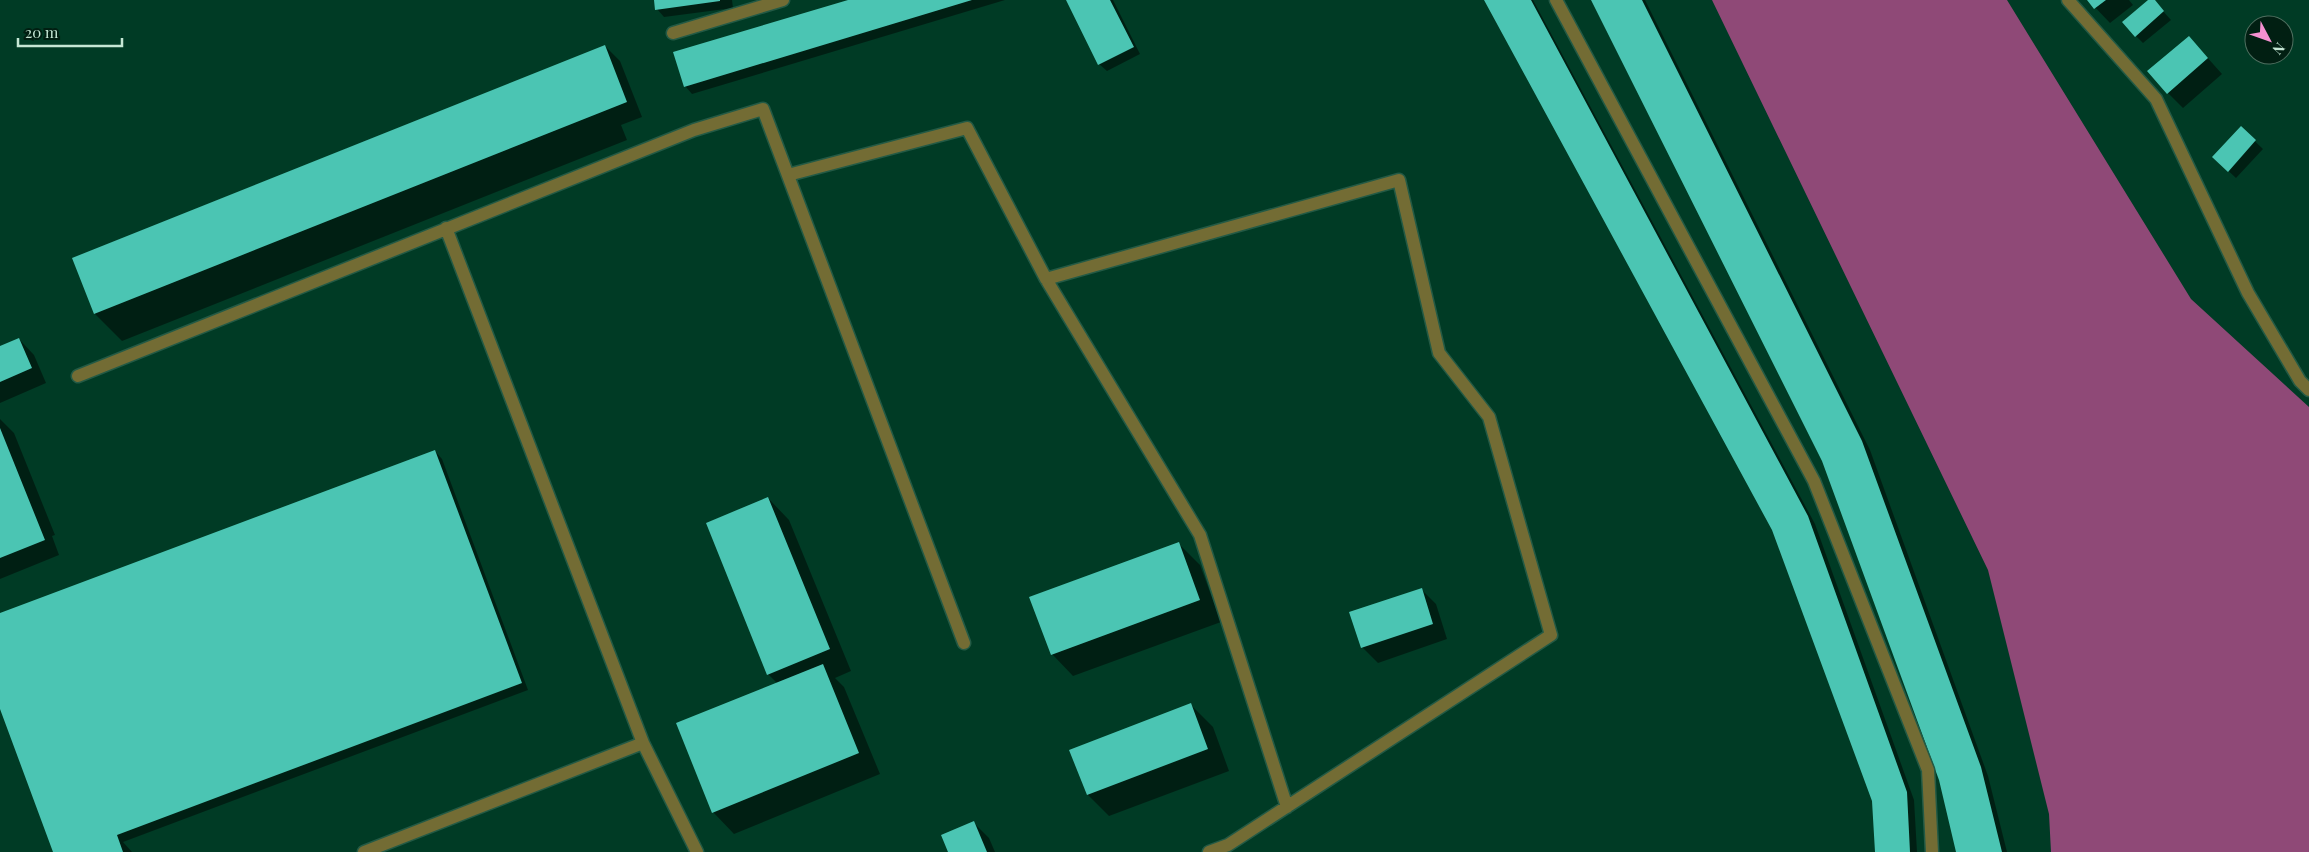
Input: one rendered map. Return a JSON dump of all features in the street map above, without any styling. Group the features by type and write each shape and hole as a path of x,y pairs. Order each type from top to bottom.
{"lane":[{"path":"672,34 748,5 783,0"},
{"path":"1556,0 1814,481 1928,770 1932,852"},
{"path":"2068,0 2156,99 2248,293 2300,381 2309,390"},
{"path":"78,376 694,130 763,110 964,643"},
{"path":"788,175 967,128 1046,279 1200,535 1287,807"},
{"path":"1046,279 1399,180 1439,353 1488,417 1551,635 1228,845 1209,852"},
{"path":"446,228 644,743 696,852"},
{"path":"364,852 644,743"}],"shaded area":[{"path":"1712,0 2007,0 2191,299 2309,407 2309,852 2051,852 2049,814 1988,570"}],"building":[{"path":"654,0 720,0 720,1 655,10"},
{"path":"848,0 972,0 684,87 673,52"},
{"path":"1066,0 1110,0 1134,47 1098,65"},
{"path":"1484,0 1531,0 1808,516 1907,792 1910,852 1875,852 1872,801 1772,530"},
{"path":"1591,0 1642,0 1862,441 1981,767 2002,852 1956,852 1939,780 1822,461"},
{"path":"2087,0 2106,0 2094,9"},
{"path":"2148,0 2155,0 2164,11 2135,37 2122,22"},
{"path":"2189,36 2208,58 2167,94 2147,71"},
{"path":"605,45 627,102 94,314 72,258"},
{"path":"2241,126 2256,140 2228,172 2212,157"},
{"path":"19,338 32,368 0,382 0,346"},
{"path":"0,428 45,540 0,558"},
{"path":"435,450 522,683 117,835 123,852 53,852 0,709 0,613"},
{"path":"768,497 830,649 767,675 706,523"},
{"path":"1179,542 1200,600 1051,655 1029,597"},
{"path":"1422,588 1433,624 1361,648 1349,612"},
{"path":"823,664 859,753 712,813 676,723"},
{"path":"1191,703 1208,749 1087,795 1069,750"},
{"path":"974,821 987,852 948,852 941,835"}]}
